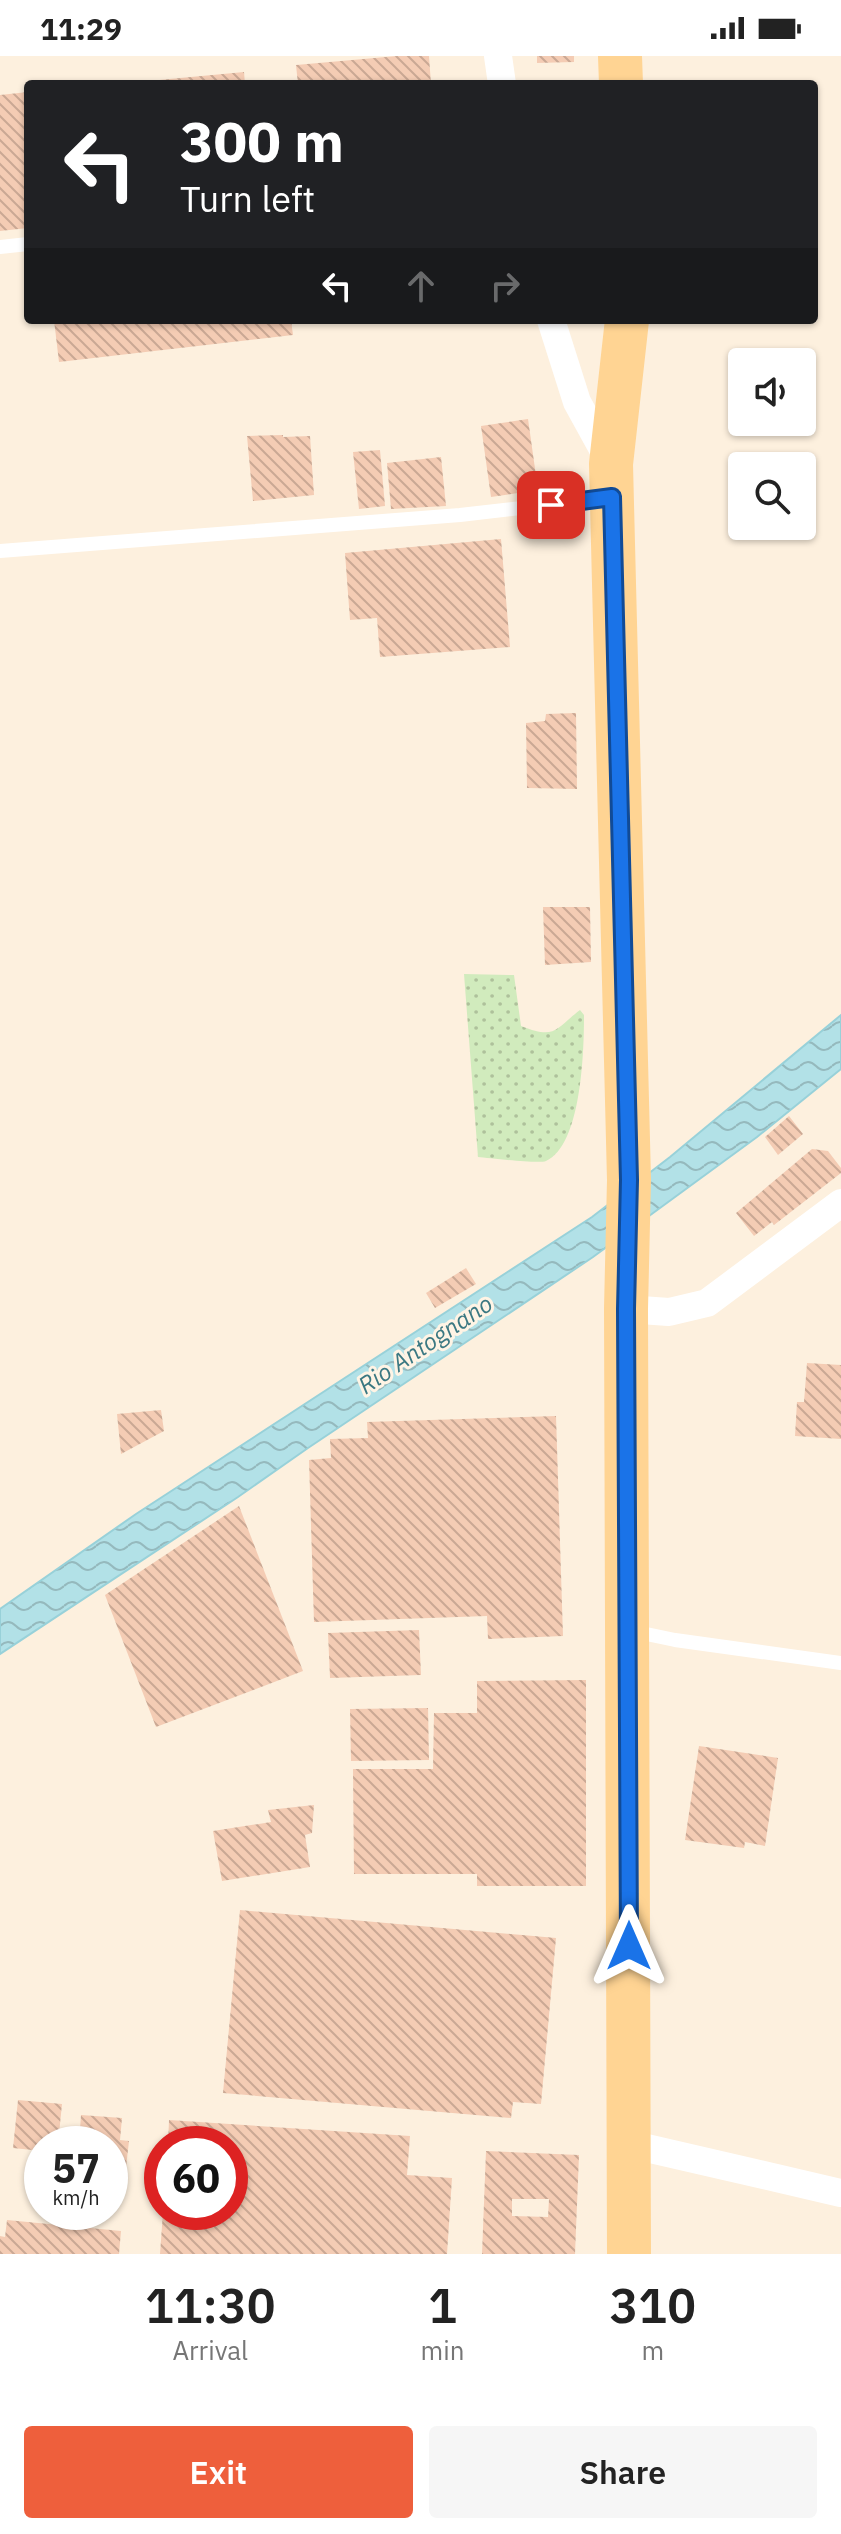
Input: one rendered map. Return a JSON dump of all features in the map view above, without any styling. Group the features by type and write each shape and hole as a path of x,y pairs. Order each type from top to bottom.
{"main road":[{"path":"620,56 621,80"},
{"path":"627,324 612,481 629,1180 626,1300 629,2254"}],"street":[{"path":"498,56 501,80"},
{"path":"552,324 577,402 612,481"},
{"path":"626,1300 669,1312 707,1303 841,1203"},
{"path":"629,2144 841,2193"}],"lane":[{"path":"0,247 24,244"},
{"path":"0,551 460,515 612,481"},
{"path":"627,1630 675,1640 841,1663"}],"green space":[{"path":"464,974 514,975 521,1026 548,1032 560,1027 580,1010 584,1015 581,1072 574,1117 558,1152 546,1161 478,1157"}],"water":[{"name":"Rio Antognano","path":"841,1015 841,1069 757,1137 593,1257 0,1654 0,1609 136,1514 592,1217 670,1157"}],"building":[{"path":"429,56 431,80 298,80 296,65"},
{"path":"537,56 574,56 574,62 537,63"},
{"path":"244,72 245,80 159,80"},
{"path":"24,92 24,228 0,231 0,95"},
{"path":"54,324 292,324 293,335 59,362"},
{"path":"528,419 538,490 491,497 481,426"},
{"path":"247,436 310,436 314,495 253,501"},
{"path":"380,450 385,506 359,509 353,452"},
{"path":"441,457 446,506 391,509 387,463"},
{"path":"501,539 510,647 380,657 377,618 350,620 345,553"},
{"path":"576,713 577,789 527,788 526,723 545,721 546,714"},
{"path":"543,907 590,907 591,962 545,965"},
{"path":"789,1116 803,1134 778,1155 765,1137"},
{"path":"812,1149 828,1151 841,1168 841,1173 774,1225 772,1222 754,1236 736,1213"},
{"path":"466,1268 476,1284 435,1308 426,1293"},
{"path":"807,1363 841,1365 841,1439 795,1436 797,1402 804,1402"},
{"path":"161,1410 164,1431 121,1454 117,1414"},
{"path":"556,1416 563,1636 488,1639 487,1616 314,1622 309,1460 331,1458 330,1439 368,1438 367,1422"},
{"path":"239,1506 303,1671 156,1727 105,1595"},
{"path":"419,1630 421,1675 330,1678 328,1633"},
{"path":"586,1680 586,1886 477,1886 477,1874 354,1874 353,1769 433,1769 434,1713 477,1713 477,1681"},
{"path":"428,1708 429,1760 351,1761 350,1709"},
{"path":"699,1746 778,1758 765,1846 745,1842 744,1848 685,1840"},
{"path":"314,1805 312,1833 305,1835 310,1867 222,1881 213,1831 271,1822 268,1810"},
{"path":"240,1910 556,1938 541,2104 513,2102 511,2118 223,2093"},
{"path":"18,2100 62,2104 60,2126 24,2126 24,2149 13,2148"},
{"path":"81,2115 122,2118 121,2126 80,2126"},
{"path":"169,2120 410,2136 407,2175 452,2178 447,2254 160,2254 162,2230 248,2230 248,2126 169,2126"},
{"path":"486,2151 579,2155 575,2254 482,2254","holes":["512,2199 549,2199 548,2217 512,2216"]},
{"path":"7,2220 24,2222 24,2230 121,2231 119,2254 0,2254 0,2236 5,2237"}],"route":[{"path":"551,505 612,497 629,1180 626,1309 629,1946"}]}
